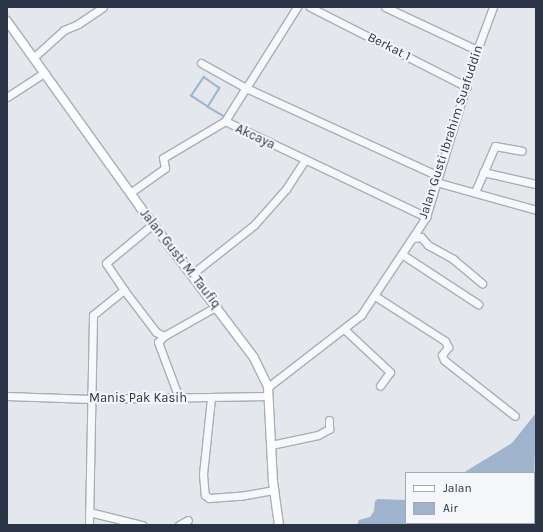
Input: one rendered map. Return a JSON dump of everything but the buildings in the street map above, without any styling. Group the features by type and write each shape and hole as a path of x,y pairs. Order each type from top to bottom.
{"main road":[{"name":"Jalan Gusti M. Taufiq","path":"7,21 130,193 250,350 268,387 274,490 279,525"}],"street":[{"path":"33,58 65,30 78,24 103,7"},
{"name":"Akcaya","path":"297,7 225,121 304,161 426,217"},
{"name":"Berkat 1","path":"310,7 467,87"},
{"path":"385,7 477,50"},
{"name":"Jalan Gusti Ibrahim Suafuddin","path":"268,387 344,330 361,314 376,296 414,238 426,217 467,87 477,50 493,7"},
{"path":"202,63 246,88 437,179 536,210"},
{"path":"7,97 44,73"},
{"path":"130,193 165,168 163,158 225,121"},
{"path":"475,192 496,145 522,151"},
{"path":"192,274 254,225 286,189 304,161"},
{"path":"483,172 536,184"},
{"path":"153,224 106,263 124,290 156,332 164,336"},
{"path":"414,238 421,238 428,245 453,259 482,283"},
{"path":"403,255 478,304"},
{"path":"89,525 93,315 124,290"},
{"path":"376,296 445,341 448,347 442,355 444,360 515,416"},
{"path":"179,398 158,342 164,336 217,306"},
{"path":"344,330 390,372 380,386"},
{"name":"Manis Pak Kasih","path":"7,396 91,399 268,396"},
{"path":"211,398 204,474 205,495 208,498 240,496 274,490"},
{"path":"271,445 322,434 330,428 329,420"},
{"path":"89,512 142,525"},
{"path":"179,525 188,520"}],"water":[{"path":"536,413 534,472 465,472 512,443"},
{"path":"378,499 405,500 405,524 414,524 357,525 359,520 370,517 374,511 375,501"}],"waterway":[{"path":"208,107 191,96 204,77 220,88 208,107 225,117"}]}
